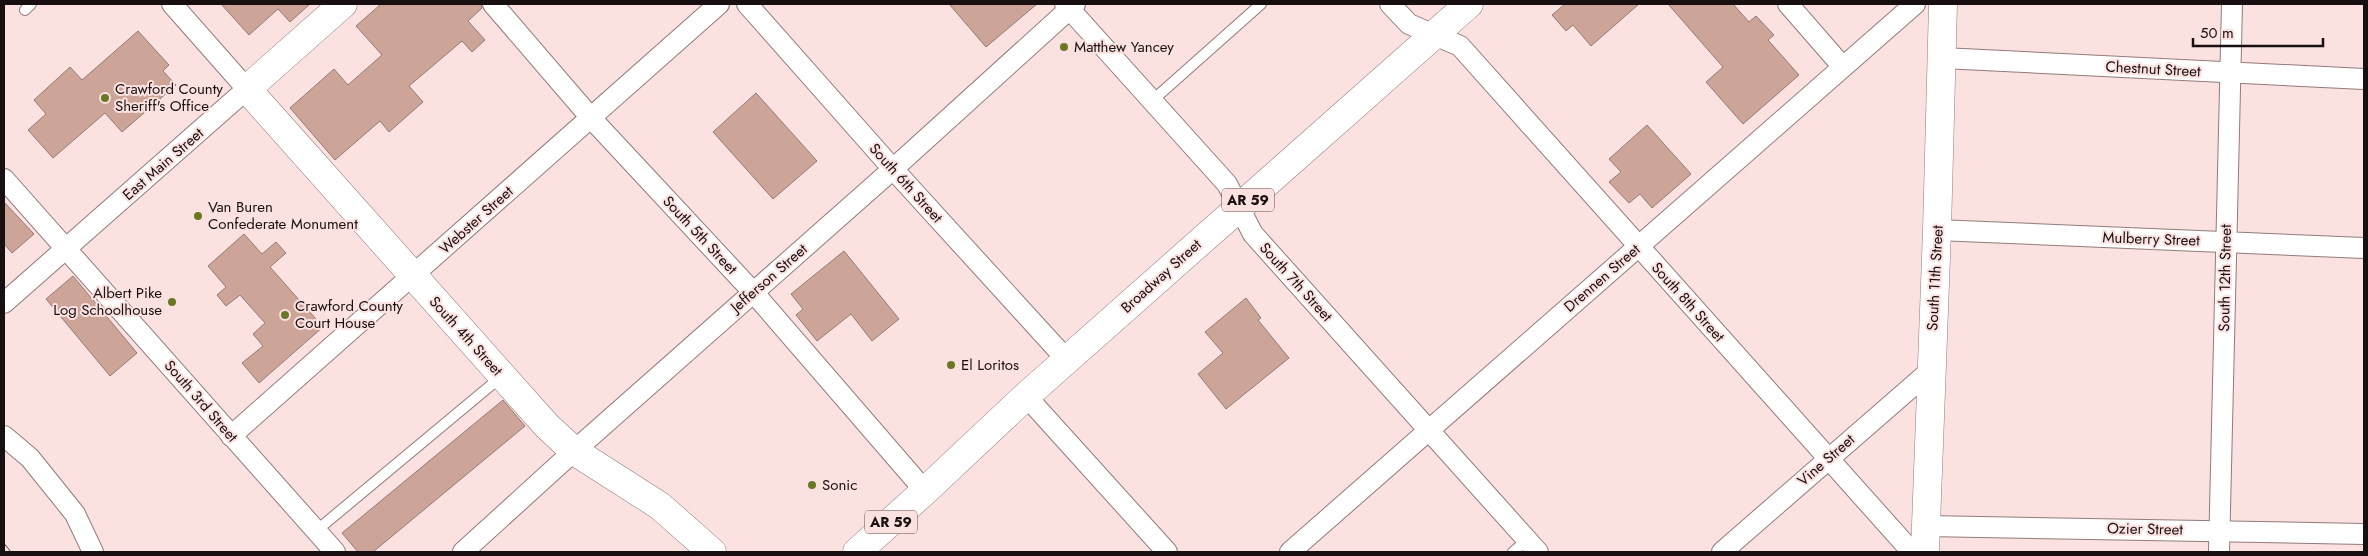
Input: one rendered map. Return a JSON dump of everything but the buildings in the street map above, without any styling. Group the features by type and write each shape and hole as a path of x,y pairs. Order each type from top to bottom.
{"street":[{"path":"172,4 247,89"},
{"name":"East Main Street","path":"4,303 343,4"},
{"name":"South 5th Street","path":"494,4 591,118 753,292 925,491"},
{"name":"Webster Street","path":"231,436 719,4"},
{"name":"South 6th Street","path":"747,4 893,169 1067,360"},
{"name":"South 8th Street","path":"1390,4 1408,24 1460,46 1912,552"},
{"name":"Broadway Street","path":"857,552 1026,396 1469,4"},
{"path":"1788,4 1842,66"},
{"name":"Drennen Street","path":"1290,552 1842,66 1915,4"},
{"name":"South 11th Street","path":"1925,539 1938,230 1943,4"},
{"name":"South 12th Street","path":"2219,552 2232,4"},
{"name":"Jefferson Street","path":"463,552 574,451 893,169 1070,5"},
{"name":"South 7th Street","path":"1070,5 1227,184 1252,234 1429,430 1526,548"},
{"name":"Chestnut Street","path":"1942,58 2364,79"},
{"name":"South 4th Street","path":"247,89 547,426 574,451 660,506 712,552"},
{"name":"South 3rd Street","path":"4,179 335,552"},
{"name":"Mulberry Street","path":"1938,230 2364,248"},
{"name":"Vine Street","path":"1722,552 1931,370"},
{"path":"1026,396 1167,552"},
{"path":"4,436 30,458 75,514 92,552"},
{"path":"660,506 695,552"},
{"name":"Ozier Street","path":"1925,539 2219,530 2364,534"}],"lane":[{"path":"1153,100 1261,4"},
{"path":"316,531 502,376"}],"railway":[{"path":"4,547 8,552"}],"place":[{"name":"Matthew Yancey","path":"1064,47"},
{"name":"Crawford County Sheriff's Office","path":"105,98"},
{"name":"Van Buren Confederate Monument","path":"198,216"},
{"name":"Albert Pike Log Schoolhouse","path":"172,302"},
{"name":"Crawford County Court House","path":"285,315"},
{"name":"El Loritos","path":"951,365"},
{"name":"Sonic","path":"812,485"}]}
